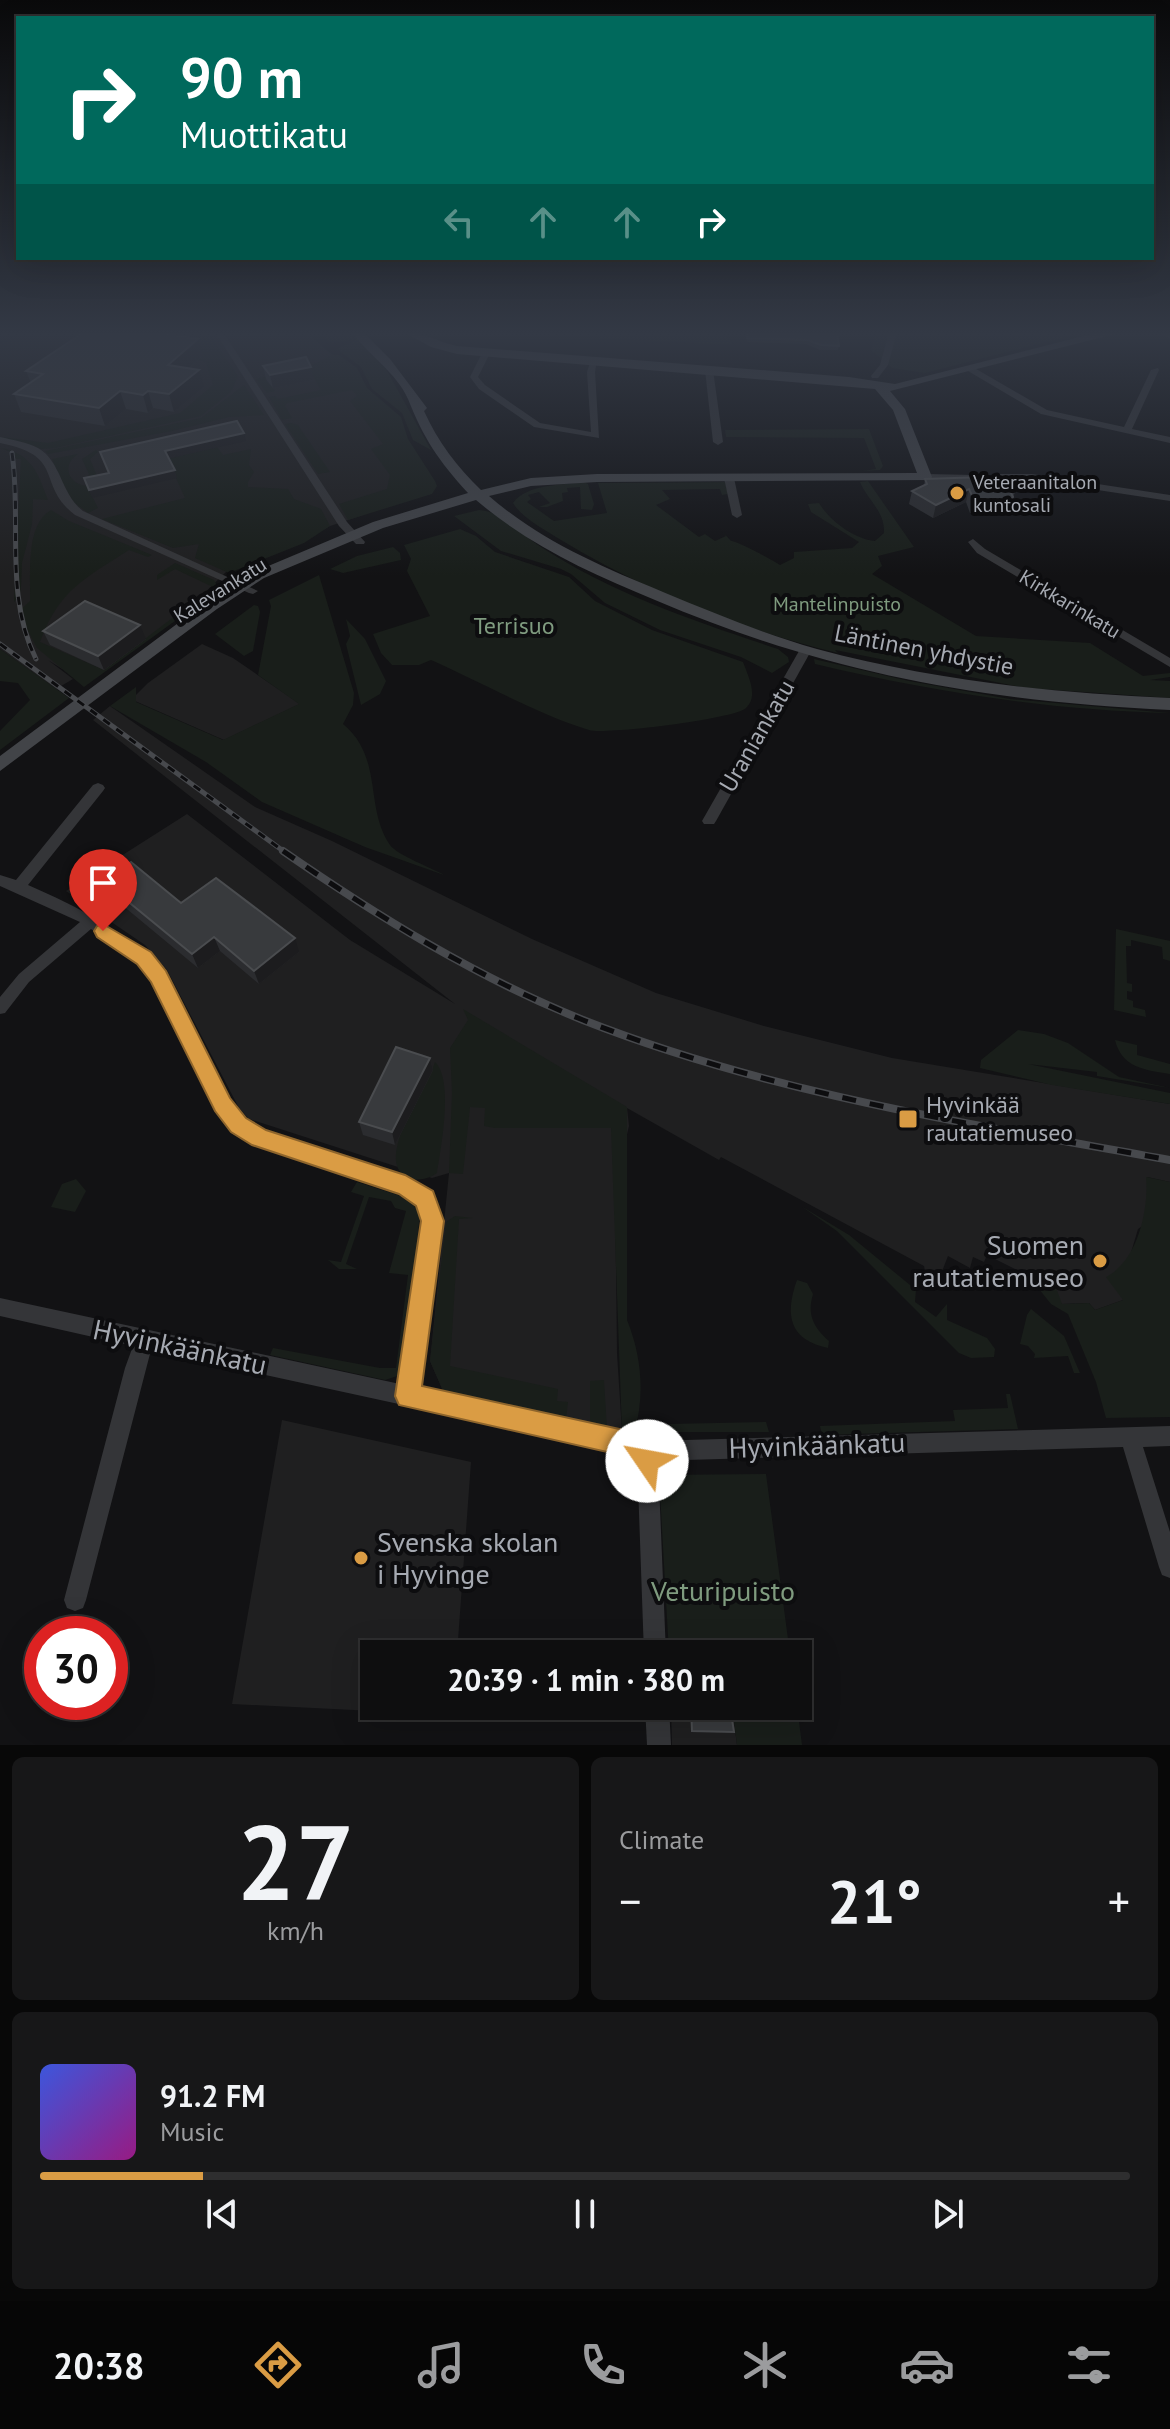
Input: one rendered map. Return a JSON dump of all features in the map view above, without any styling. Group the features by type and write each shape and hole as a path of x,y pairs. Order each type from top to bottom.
{"main road":[{"name":"Läntinen yhdystie","path":"419,413 431,440 488,496 544,534 633,586 715,620 805,651 878,669 1013,692 1096,701 1170,704"},
{"path":"901,413 925,477"},
{"name":"Kalevankatu","path":"0,765 248,588 356,538 488,496 548,482 597,478 925,477"},
{"name":"Kalevankatu","path":"0,782 248,588"}],"street":[{"path":"273,413 356,538"},
{"path":"520,413 537,425 596,436 594,413"},
{"path":"714,413 718,442"},
{"path":"1050,413 1170,440"},
{"path":"1127,431 1135,413"},
{"path":"0,440 26,446 44,457 65,504 79,513 248,588"},
{"path":"925,477 1032,477 1170,498"},
{"path":"729,478 737,515"},
{"name":"Kirkkarinkatu","path":"973,542 981,551 1170,663"},
{"name":"Uraniankatu","path":"709,821 805,651"},
{"path":"19,887 98,788"},
{"path":"0,880 89,923 144,958 159,976 223,1104 239,1125 260,1138 405,1186 425,1199 432,1221 408,1396"},
{"path":"0,1008 24,978 89,923"},
{"name":"Hyvinkäänkatu","path":"0,1307 647,1448 686,1450 1170,1436"},
{"path":"75,1600 145,1340"},
{"path":"1130,1437 1170,1567"},
{"path":"647,1448 654,1640"},
{"path":"658,1720 659,1745"}],"shaded area":[{"path":"0,413 368,413 400,476 366,514 330,526 300,543 227,571 181,616 86,684 48,660 73,679 56,689 0,649"},
{"path":"202,644 233,658 300,704 224,740 135,701 136,695 148,683"},
{"path":"110,706 255,807 332,841 532,939 656,993 764,1026 892,1058 1170,1104 1170,1182 1147,1177 1170,1208 1138,1229 1130,1256 1118,1271 1123,1300 1095,1310 1089,1303 1062,1304 1037,1280 987,1255 984,1262 973,1257 970,1268 948,1256 939,1279 925,1271 924,1266 721,1157 719,1160 627,1108 629,1126 615,1185 617,1353 622,1432 444,1393 430,1361 449,1173 432,1178 249,1119 239,1108 167,970 145,945 66,891 187,814 350,940 455,1004 93,720"},
{"name":"Svenska skolan i Hyvinge","path":"282,1420 471,1462 458,1640 360,1640 360,1710 232,1704"},
{"path":"671,1720 734,1720 737,1745 672,1745"}],"green space":[{"path":"178,413 204,413 55,448 42,449 1,437 48,443"},
{"path":"207,413 264,415 229,417 48,454 45,451 201,418"},
{"path":"278,413 289,413 292,418 282,420"},
{"path":"360,413 397,413 401,417 408,439 437,486 432,494 348,520 339,504 387,489 390,475 371,449 383,444"},
{"path":"402,413 411,413 431,450 413,440"},
{"path":"285,424 298,425 330,472 318,474"},
{"path":"869,429 883,466 880,470 862,471 876,469 864,438 726,437 725,430"},
{"path":"217,447 223,455 251,449 249,465 254,472 248,487 288,489 294,499 321,509 330,526 304,543 229,573 195,558 199,544 173,548 102,519 185,498 171,467 94,485 82,459 96,450 98,452 90,459 97,476"},
{"path":"1,448 12,451 27,460 37,473 48,500 33,499 20,595 14,602 21,459 16,459 13,453"},
{"path":"78,454 68,468 75,482 87,486 98,508 88,513 67,497 52,459"},
{"name":"Mantelinpuisto","path":"868,481 914,547 878,556 882,566 872,574 976,636 1090,643 1143,676 1170,673 1170,677 1150,680 1170,681 1170,698 1026,688 835,650 838,653 801,643 728,620 622,574 538,526 513,503 536,489 588,484 594,504 592,510 581,509 580,487 567,488 568,492 562,493 563,501 547,507 539,507 550,503 539,492 528,495 531,499 527,502 554,521 607,513 598,483 725,482 728,494 722,495 720,489 662,490 670,499 656,505 699,537 705,534 715,541 726,536 720,529 731,541 780,565 794,558 794,552 852,548 859,542 811,512 808,504 819,503 836,522 859,537 875,541 884,533 882,518 860,482"},
{"path":"51,510 69,521 152,555 148,557 129,550 86,578 56,610 40,642 104,670 213,587 175,569 157,580 157,575 175,563 214,580 219,589 84,687 37,648 18,612 30,601 33,538 43,517"},
{"path":"479,510 504,519 541,547 597,579 686,617 778,649 788,657 789,662 772,673 741,657 660,630 605,603 561,569 501,551 454,516"},
{"name":"Terrisuo","path":"460,529 476,536 495,552 569,577 595,601 652,630 743,662 751,686 750,703 746,708 719,717 669,725 589,730 529,707 431,660 419,665 392,665 381,653 373,634 430,616 407,571 411,559 404,545"},
{"path":"393,547 400,553 401,560 343,573 330,569 357,556"},
{"path":"319,575 354,693 353,705 343,724 356,737 364,752 382,830 394,849 444,875 365,847 262,802 206,762 110,706 136,687 136,702 223,740 299,704 258,675 271,606 269,600"},
{"path":"254,605 260,612 253,651 244,656 215,634"},
{"path":"346,619 365,639 386,681 380,694 361,705 346,644 350,636"},
{"path":"0,649 69,698 0,750 0,731 30,700 18,683 0,681"},
{"path":"814,659 909,681 1010,699 1170,713 1080,708 991,698 859,674 815,664"},
{"path":"1116,929 1170,941 1170,961 1163,959 1162,947 1131,940 1131,946 1126,946 1127,983 1132,984 1132,992 1127,991 1127,999 1133,1001 1133,1007 1145,1010 1146,1017 1114,1010"},
{"path":"463,1009 627,1107 627,1320 639,1362 641,1391 634,1434 622,1432 611,1128 495,1128 484,1126 485,1108 470,1107 463,1174 449,1173 450,1048 468,1020"},
{"path":"1018,1030 1044,1034 1068,1043 1119,1077 1170,1088 1097,1076 1097,1072 1028,1064 1170,1093 1170,1104 1052,1085 980,1068 981,1060"},
{"path":"1115,1040 1137,1045 1137,1055 1170,1064 1170,1074 1143,1069 1129,1062"},
{"path":"435,1062 441,1071 445,1098 437,1173 415,1179 407,1177 398,1168 396,1156 406,1122"},
{"path":"1146,1177 1170,1182 1170,1417 1106,1418 1096,1382 1068,1314 1051,1304 1035,1284 1022,1275 1055,1285 1062,1304 1089,1303 1095,1310 1123,1300 1106,1277 1117,1269 1134,1247 1146,1204"},
{"path":"76,1179 86,1191 75,1212 51,1207 62,1184"},
{"path":"357,1182 407,1198 420,1213 405,1361 397,1376 385,1380 270,1355 273,1348 380,1368 396,1368 408,1275 389,1273 406,1211 395,1208 391,1201 369,1197 346,1264 357,1269 339,1269 328,1260 341,1262 364,1196 351,1192"},
{"path":"801,1206 849,1235 910,1285 916,1290 915,1302 936,1317 947,1304 947,1320 987,1338 995,1349 994,1357 971,1358 959,1353 837,1231"},
{"path":"455,1216 473,1218 459,1219 450,1366 558,1389 557,1401 568,1402 566,1420 444,1393 430,1361 446,1222"},
{"path":"797,1280 807,1283 813,1294 813,1320 829,1341 828,1348 805,1339 793,1324 791,1305"},
{"path":"1031,1309 1064,1336 1080,1373 1074,1373 1068,1356 1034,1358 1035,1354 1028,1346 1020,1344"},
{"path":"604,1380 607,1428 590,1424 590,1381"},
{"path":"1006,1394 1010,1394 1018,1429 822,1435 820,1426 955,1421 953,1410 1008,1408"},
{"path":"766,1422 769,1432 665,1432 669,1424"},
{"name":"Veturipuisto","path":"766,1474 788,1640 668,1640 659,1475"},
{"path":"734,1720 799,1720 802,1745 737,1745"}],"building":[{"path":"237,421 244,433 165,451 175,470 89,490 84,478 109,473 100,452"},
{"path":"1015,476 1017,487 1008,487 1013,497 1011,500 974,500 969,489 936,505 912,491 927,484 925,479"},
{"path":"85,601 140,625 98,656 43,631"},
{"path":"131,862 181,903 216,878 295,938 254,971 214,937 192,954 103,881"},
{"path":"396,1047 430,1058 392,1132 359,1122"},
{"path":"692,1720 732,1720 734,1732 692,1731"}],"railway":[{"path":"12,453 20,610 36,659"},
{"path":"0,644 286,853"},
{"path":"283,851 391,922 504,985 583,1020 654,1046 726,1068 873,1104 1170,1160"}],"place":[{"name":"Veteraanitalon kuntosali","path":"957,493"},
{"name":"Hyvinkää rautatiemuseo","path":"908,1119"},
{"name":"Suomen rautatiemuseo","path":"1100,1261"},
{"name":"Svenska skolan i Hyvinge","path":"361,1558"}],"route":[{"path":"103,931 144,958 159,976 223,1104 239,1125 260,1138 356,1167 416,1190 425,1199 432,1221 408,1396 647,1448 647,1461"}]}
